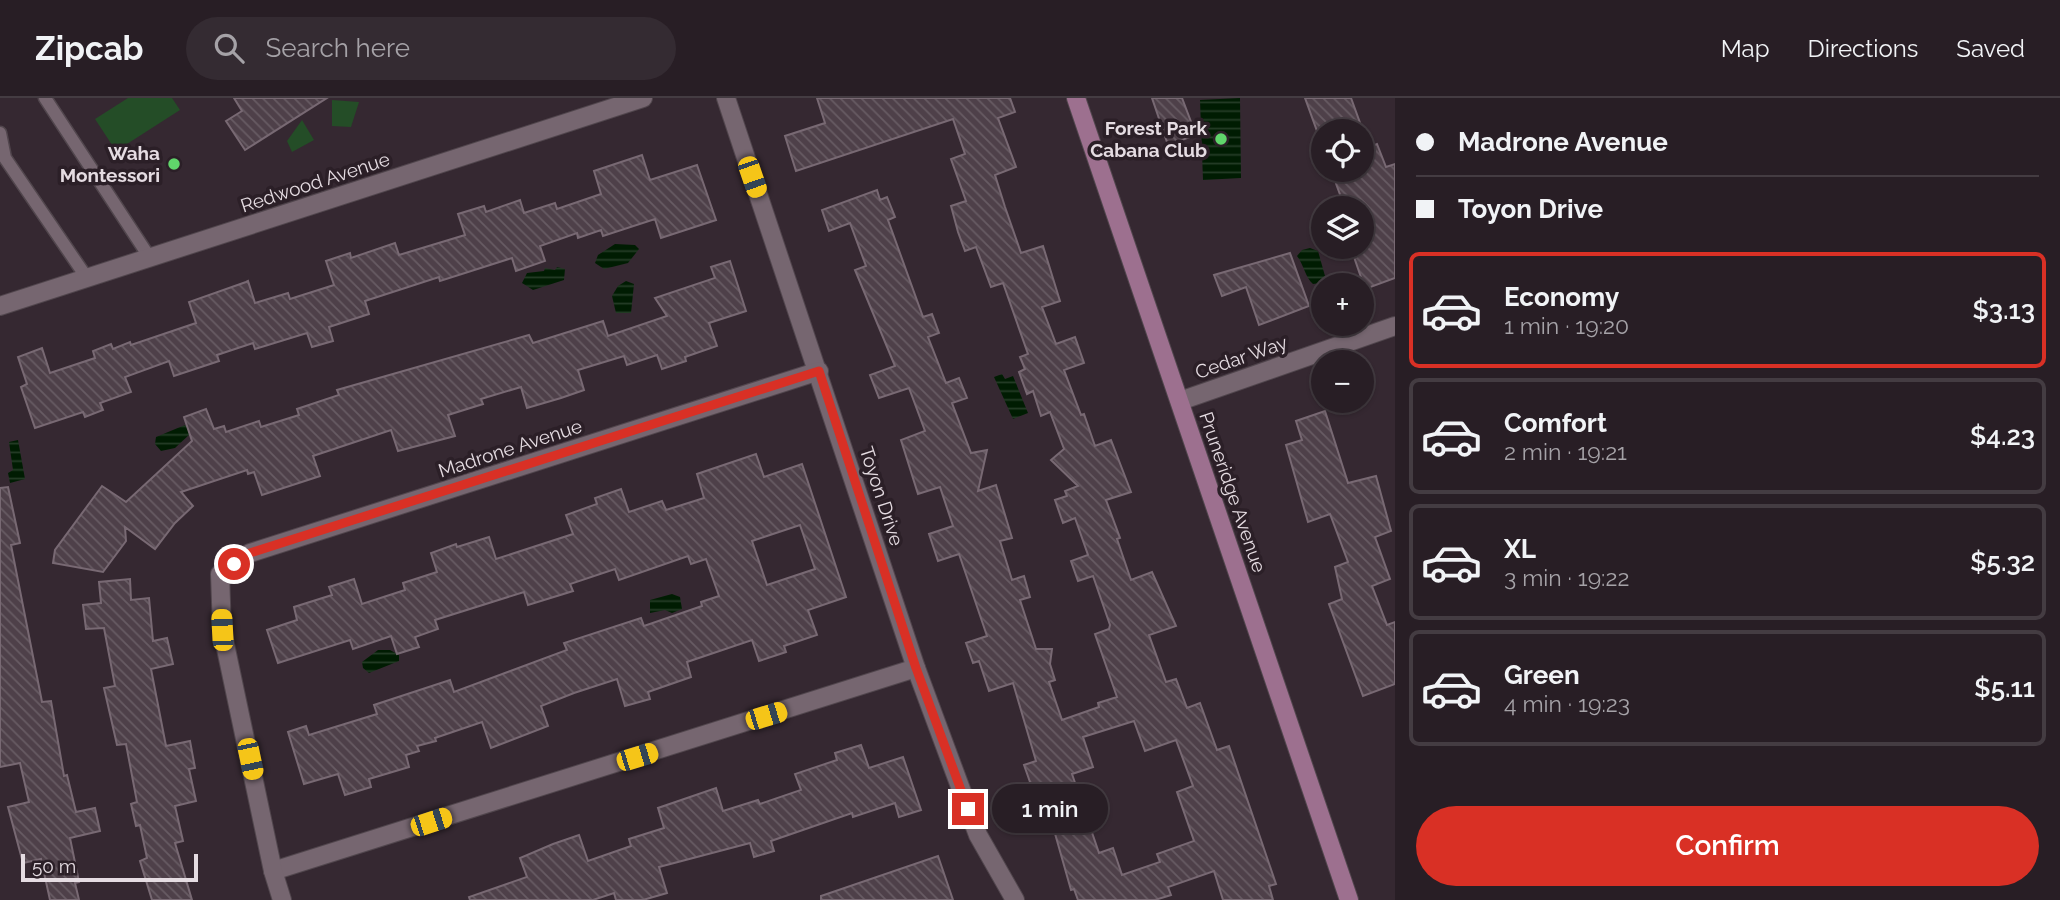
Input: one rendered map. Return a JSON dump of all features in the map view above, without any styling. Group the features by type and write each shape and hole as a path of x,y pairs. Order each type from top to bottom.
{"main road":[{"name":"Pruneridge Avenue","path":"1076,98 1349,900"}],"street":[{"name":"Redwood Avenue","path":"0,306 643,98"},
{"name":"Toyon Drive","path":"726,98 916,668 978,835 1015,900"},
{"name":"Cedar Way","path":"1180,401 1395,326"},
{"name":"Madrone Avenue","path":"274,871 222,630 220,574 250,553 819,371"},
{"path":"282,900 274,871 916,668"}],"lane":[{"path":"46,98 150,258"},
{"path":"0,133 5,158 87,278"}],"shaded area":[{"path":"128,98 172,98 180,110 116,151 95,119"},
{"name":"Forest Park Cabana Club","path":"1240,98 1241,178 1203,180 1200,100"},
{"path":"332,100 359,102 351,127 332,126"},
{"path":"302,120 314,140 292,152 287,141"},
{"path":"615,244 635,245 639,249 628,263 604,269 595,263 598,255"},
{"path":"1311,248 1311,259 1320,259 1324,273 1311,273 1311,282 1297,256 1302,250"},
{"path":"557,267 565,269 564,280 533,290 522,283 527,273 544,271 545,268 555,270"},
{"path":"626,281 634,284 631,313 616,313 612,296 618,286"},
{"path":"1002,374 1005,379 1013,376 1028,413 1013,419 994,377"},
{"path":"185,425 191,433 175,448 161,451 155,444 156,437"},
{"path":"18,440 25,479 10,483 8,473 13,470 9,442"},
{"path":"672,594 680,597 682,609 672,613 665,610 650,613 650,600"},
{"path":"378,650 390,650 399,655 399,661 369,673 363,668 362,662"}],"building":[{"path":"234,98 327,98 245,150 226,121 242,111"},
{"path":"817,98 1010,98 1015,112 998,118 1016,167 995,175 1005,207 1021,253 1043,246 1060,301 1042,307 1056,344 1075,337 1084,363 1064,370 1095,446 1111,440 1131,492 1106,500 1131,580 1152,572 1176,626 1149,635 1166,682 1176,679 1187,708 1200,703 1217,750 1229,746 1276,884 1269,886 1273,900 1223,900 1214,871 1168,887 1171,895 1155,900 1078,900 1074,889 1071,890 1052,823 1034,829 1026,806 1037,802 1024,765 1036,761 1013,683 989,691 979,661 973,663 966,643 987,636 971,589 959,554 938,561 929,534 953,526 940,487 918,494 901,440 925,431 909,388 879,398 870,375 895,366 855,270 866,266 850,223 829,231 822,210 877,190 880,200 887,197 895,217 888,220 923,317 932,314 939,333 928,337 946,383 959,378 967,398 952,403 971,453 987,450 978,491 996,485 1012,538 1000,541 1012,580 1024,576 1030,597 1020,600 1036,649 1052,649 1050,664 1055,680 1049,682 1062,720 1099,707 1098,703 1117,697 1095,634 1109,629 1110,625 1093,576 1078,581 1071,561 1088,555 1075,518 1063,523 1055,500 1067,496 1065,491 1078,486 1051,460 1064,449 1050,412 1041,416 1033,391 1027,394 1019,372 1025,369 1020,357 1028,354 1003,283 991,287 976,247 965,251 958,232 951,206 966,201 951,159 965,154 953,119 796,171 785,136 825,123","holes":["1134,721 1145,751 1176,740 1193,786 1177,792 1194,841 1157,854 1160,862 1122,875 1113,848 1099,853 1072,774 1093,767 1083,737"]},
{"name":"Forest Park Cabana Club","path":"1152,98 1182,98 1196,135 1168,145"},
{"path":"1305,98 1351,98 1359,119 1313,119"},
{"path":"1377,144 1386,167 1395,164 1395,278 1374,286 1374,273 1360,273 1355,259 1374,259 1374,196 1341,196 1335,182 1374,182 1374,145"},
{"path":"642,155 650,180 697,165 716,220 661,238 655,219 603,236 601,230 578,238 577,233 540,246 545,261 516,271 512,258 440,281 439,277 365,301 369,314 329,327 333,341 312,347 307,333 255,349 253,343 217,355 219,361 174,376 169,361 125,377 131,392 100,403 103,410 85,417 83,412 35,428 21,387 27,384 18,357 42,348 50,373 95,358 93,351 111,344 113,349 130,342 131,345 196,323 189,302 248,281 255,303 288,293 290,299 334,285 326,261 350,253 351,258 395,243 399,255 465,235 458,214 484,206 486,212 520,200 524,213 555,203 557,209 601,194 594,171"},
{"path":"1290,253 1309,306 1259,325 1246,287 1222,296 1214,275"},
{"path":"730,261 746,311 709,323 717,346 685,357 686,361 662,369 657,355 627,365 624,356 578,370 584,390 527,408 521,387 481,399 483,404 448,415 455,436 398,451 391,430 313,456 320,476 262,495 254,472 248,474 247,470 181,492 193,506 175,523 155,549 125,527 126,541 103,572 53,563 55,550 102,486 126,502 192,441 184,417 206,409 214,429 224,426 226,432 259,421 261,427 299,415 297,409 339,395 337,390 529,335 533,343 603,321 608,336 667,316 655,298 715,278 711,267"},
{"path":"1326,413 1348,483 1376,476 1391,531 1375,537 1390,579 1372,586 1387,625 1395,622 1395,684 1363,696 1329,604 1342,599 1335,567 1348,562 1330,514 1308,522 1286,445 1302,440 1296,421"},
{"path":"756,454 764,477 802,464 846,597 808,610 817,635 784,646 786,652 759,661 752,640 687,662 691,677 648,692 650,699 625,706 617,679 574,693 541,706 548,726 491,748 482,722 417,746 419,751 406,755 409,767 369,779 371,787 345,795 338,774 304,784 288,732 306,726 309,735 377,714 374,705 450,680 454,692 567,650 564,643 641,618 644,626 702,606 701,602 719,596 706,559 691,564 688,556 619,580 615,569 570,584 573,591 528,605 524,592 435,620 438,629 415,637 419,647 397,654 391,636 353,649 350,640 278,663 267,630 297,620 294,607 332,595 329,587 354,579 362,604 405,590 403,583 437,572 431,553 456,544 457,547 489,537 496,559 573,534 566,515 597,504 595,498 621,489 629,512 662,501 666,510 704,498 697,474","holes":["800,525 815,569 767,585 752,541"]},
{"path":"8,487 20,543 11,545 42,702 51,701 64,776 67,775 76,812 95,808 100,831 70,838 79,882 75,883 79,900 50,900 41,859 23,863 8,807 29,802 20,763 0,767 0,488"},
{"path":"130,579 131,600 149,598 153,641 167,638 173,664 151,669 166,746 190,741 195,768 189,769 196,801 175,806 183,841 175,843 192,900 152,900 140,861 147,858 140,825 136,826 131,804 137,802 126,744 117,745 104,688 115,686 104,628 86,629 83,605 101,603 99,582"},
{"path":"861,745 869,768 903,757 921,810 899,817 895,803 853,817 852,813 771,841 774,851 754,857 750,843 659,867 667,893 643,900 616,900 614,893 593,900 470,900 469,897 527,877 520,858 553,844 579,835 588,861 631,846 629,839 664,828 658,808 716,788 723,811 758,800 760,804 801,790 795,774 837,760 835,753"},
{"path":"938,856 953,900 821,900 821,896"}],"place":[{"name":"Forest Park Cabana Club","path":"1221,139"},
{"name":"Waha Montessori","path":"174,164"}],"route":[{"path":"234,564 250,553 819,371 916,668 968,809"}]}
